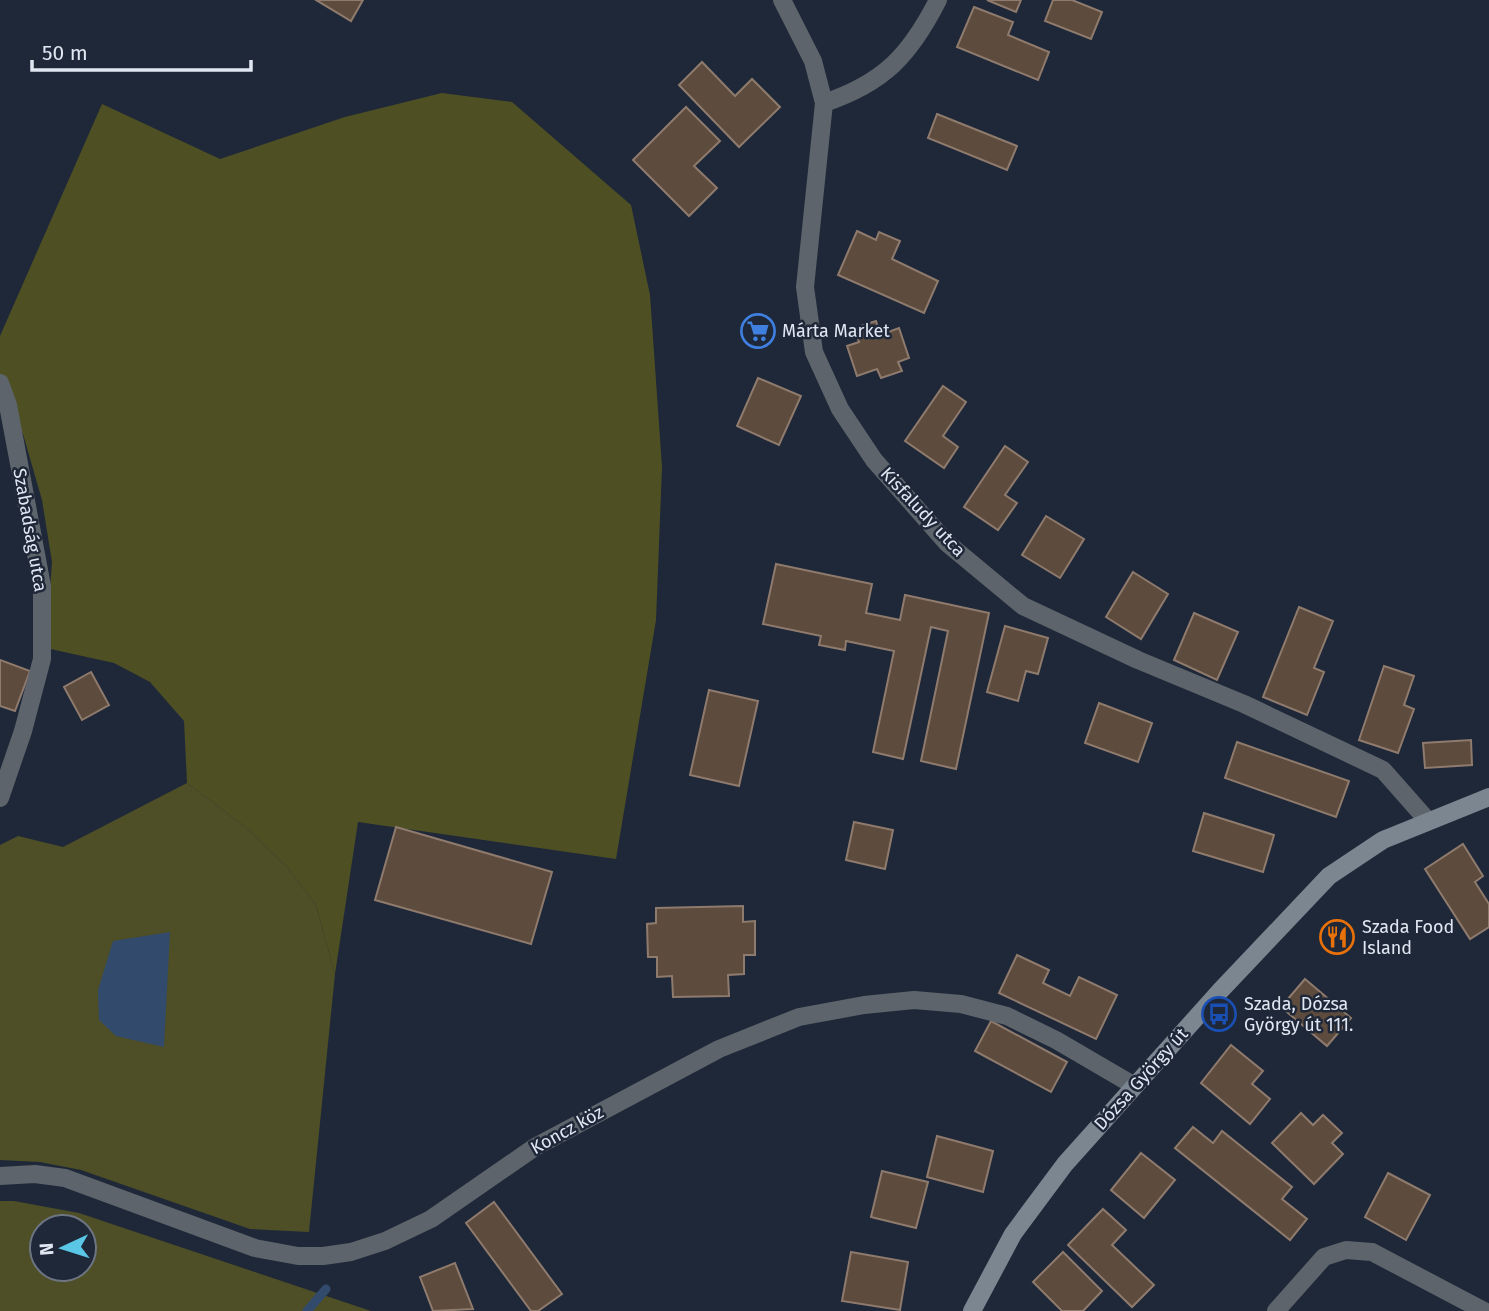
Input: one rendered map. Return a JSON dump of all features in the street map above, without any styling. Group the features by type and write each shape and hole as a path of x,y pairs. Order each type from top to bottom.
{"main road":[{"name":"Dózsa György út","path":"972,1311 1013,1234 1065,1164 1133,1085 1328,876 1383,840 1489,797"}],"street":[{"name":"Kisfaludy utca","path":"782,0 813,61 824,103 805,287 814,352 840,409 874,460 947,543 1024,606 1138,660 1244,704 1383,770 1428,821"},
{"path":"824,103 881,77 921,33 938,0"},
{"name":"Szabadság utca","path":"0,383 42,586 42,659 23,731 0,798"},
{"name":"Koncz köz","path":"0,1176 35,1174 65,1178 255,1248 298,1256 323,1256 351,1252 385,1241 431,1219 535,1147 719,1049 799,1017 864,1004 914,1000 961,1004 1007,1016 1056,1040 1133,1085"},
{"path":"1276,1311 1324,1257 1346,1250 1372,1252 1484,1311"}],"shaded area":[{"path":"187,783 248,829 288,868 316,905 335,974 309,1232 250,1229 81,1170 40,1162 0,1160 0,845 18,836 63,847"},
{"path":"0,1201 14,1201 79,1213 28,1213 28,1283 98,1283 98,1219 371,1311 0,1311"}],"green space":[{"path":"442,93 512,102 631,205 650,295 662,467 656,620 616,859 358,822 335,974 316,905 288,868 248,829 187,783 184,721 150,682 114,663 46,648 52,562 42,500 23,434 0,388 0,336 102,104 220,159 345,117"}],"water":[{"path":"170,932 164,1047 116,1036 99,1020 98,990 113,941"}],"building":[{"path":"316,0 363,0 351,21"},
{"path":"987,0 1021,0 1016,12"},
{"path":"1053,0 1072,0 1102,12 1091,39 1045,21"},
{"path":"974,7 1013,22 1008,35 1049,52 1038,80 957,47"},
{"path":"702,62 735,96 752,79 780,107 739,147 679,85"},
{"path":"686,107 720,141 694,166 717,188 689,216 633,160"},
{"path":"937,114 1017,146 1007,170 928,138"},
{"path":"857,231 876,240 879,232 900,241 892,259 938,281 924,313 838,275"},
{"path":"876,321 880,335 899,328 909,358 898,362 902,371 881,378 877,369 857,376 847,346 859,342 854,328"},
{"path":"758,378 801,396 779,445 737,426"},
{"path":"943,386 966,402 943,436 958,447 944,468 905,441"},
{"path":"1005,446 1028,462 1005,495 1017,503 998,530 964,507"},
{"path":"1046,516 1084,539 1060,578 1022,555"},
{"path":"776,564 872,584 866,613 900,620 905,595 989,613 956,769 921,761 948,631 931,627 903,759 873,752 894,651 846,641 845,650 819,645 821,636 763,624"},
{"path":"1133,572 1168,594 1141,639 1106,617"},
{"path":"1299,607 1333,621 1314,668 1324,672 1307,715 1263,697"},
{"path":"1194,613 1238,632 1217,680 1174,660"},
{"path":"1005,626 1048,638 1038,674 1026,671 1018,701 987,692"},
{"path":"0,660 30,671 15,711 0,706"},
{"path":"1384,666 1414,676 1404,705 1414,709 1398,753 1359,740"},
{"path":"91,672 109,705 82,720 64,687"},
{"path":"709,690 758,701 739,786 690,775"},
{"path":"1099,703 1152,723 1138,762 1085,743"},
{"path":"1471,740 1472,765 1425,768 1423,743"},
{"path":"1237,742 1349,781 1336,817 1225,778"},
{"path":"1204,813 1274,835 1263,872 1193,851"},
{"path":"854,822 893,830 885,869 846,860"},
{"path":"396,827 552,872 531,944 375,900"},
{"path":"1463,844 1483,876 1475,882 1489,904 1489,927 1470,939 1425,869"},
{"path":"743,906 743,922 755,921 755,955 744,955 744,974 728,975 729,996 673,997 672,976 657,977 657,957 648,957 647,924 656,923 656,908"},
{"path":"1017,955 1049,970 1043,983 1070,996 1079,977 1117,995 1096,1039 999,993"},
{"path":"1305,979 1351,1018 1327,1046 1281,1007"},
{"path":"991,1021 1067,1062 1051,1092 975,1051"},
{"path":"1231,1045 1263,1071 1252,1084 1270,1099 1250,1124 1201,1083"},
{"path":"1301,1113 1313,1125 1323,1115 1342,1133 1332,1143 1343,1154 1314,1184 1272,1143"},
{"path":"1193,1127 1213,1143 1222,1131 1292,1187 1282,1199 1307,1219 1290,1240 1175,1148"},
{"path":"937,1136 993,1151 983,1192 927,1177"},
{"path":"1141,1153 1175,1180 1144,1218 1111,1190"},
{"path":"882,1171 928,1182 916,1228 871,1217"},
{"path":"1388,1173 1430,1195 1406,1240 1365,1217"},
{"path":"494,1202 562,1294 538,1311 531,1311 466,1223"},
{"path":"1103,1209 1126,1230 1112,1245 1154,1285 1132,1307 1068,1245"},
{"path":"851,1252 908,1262 900,1310 842,1301"},
{"path":"1063,1252 1102,1291 1083,1311 1062,1311 1033,1282"},
{"path":"455,1263 473,1309 433,1311 420,1277"}],"waterway":[{"path":"307,1311 326,1289"}],"place":[{"name":"Márta Market","path":"758,331"},
{"name":"Szada Food Island","path":"1337,937"},
{"name":"Szada, Dózsa György út 111.","path":"1219,1014"}]}
